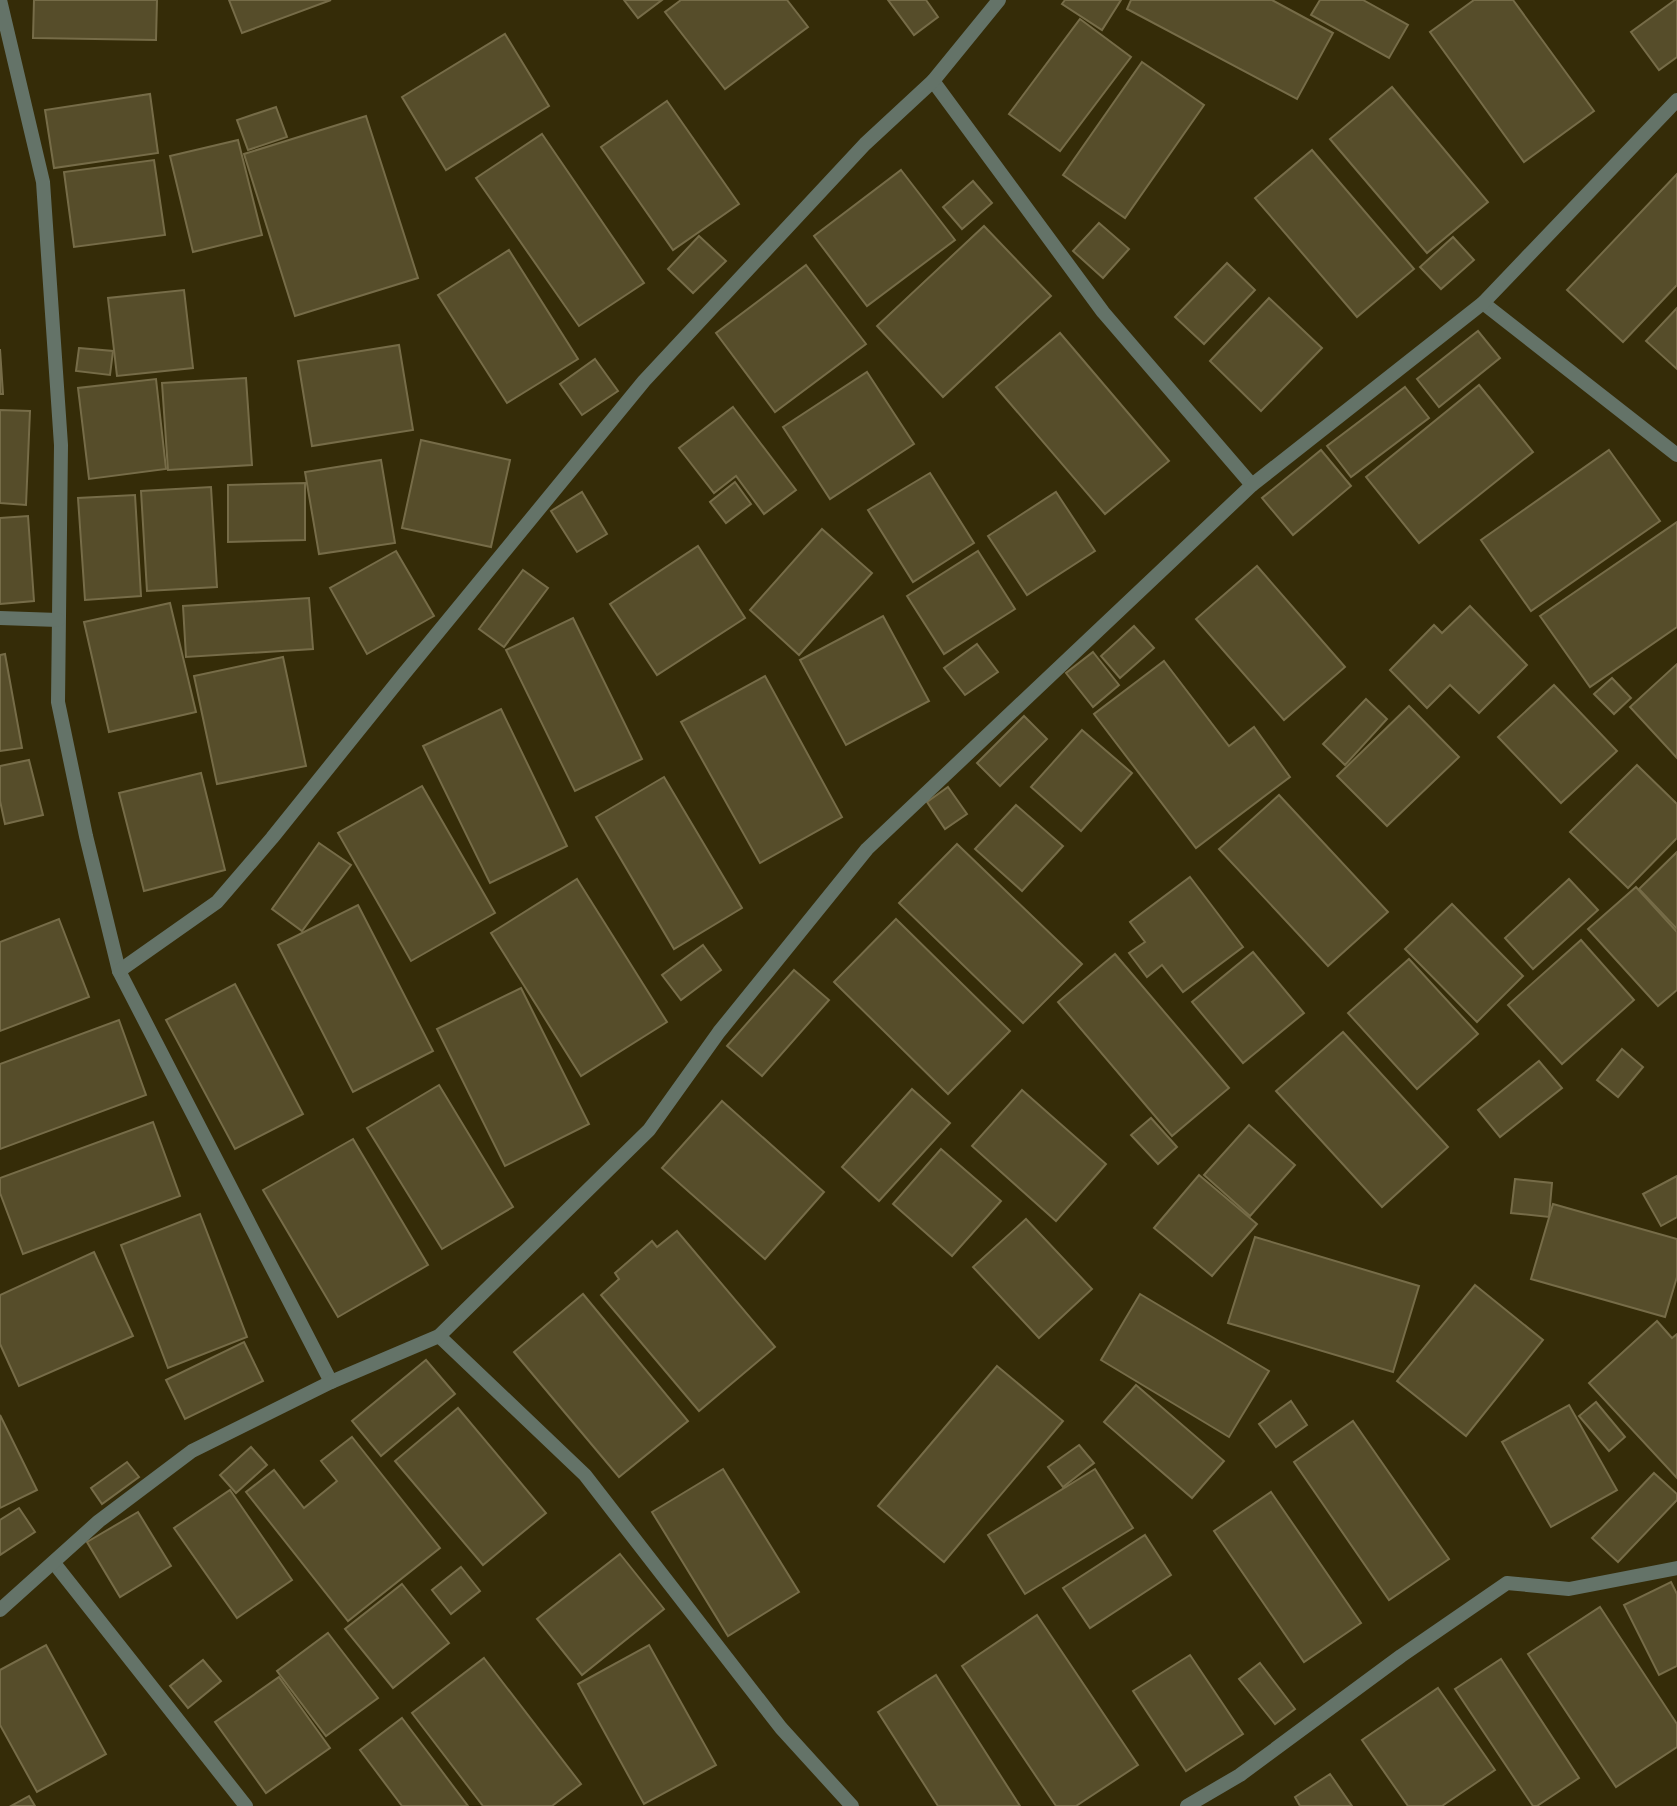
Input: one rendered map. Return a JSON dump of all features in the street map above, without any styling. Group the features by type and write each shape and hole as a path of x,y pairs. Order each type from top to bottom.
{"street":[{"path":"0,0 43,182 61,445 58,702 86,836 119,971 331,1382"},
{"path":"119,971 217,902 645,381 865,144 933,81 999,0"},
{"path":"933,81 1103,312 1252,485"},
{"path":"0,1610 99,1521 192,1451 331,1382 439,1336 649,1130 719,1032 867,849 1252,485 1483,303 1677,100"},
{"path":"1483,303 1677,455"},
{"path":"0,618 58,620"},
{"path":"439,1336 585,1475 781,1728 852,1806"},
{"path":"54,1563 246,1806"},
{"path":"1187,1806 1240,1775 1401,1656 1507,1583 1569,1589 1677,1568"}],"building":[{"path":"34,0 157,0 156,40 33,38"},
{"path":"229,0 331,0 242,33"},
{"path":"624,0 662,0 638,18"},
{"path":"681,0 787,0 808,27 725,89 665,12"},
{"path":"888,0 926,0 938,17 914,35"},
{"path":"1065,0 1121,0 1102,30 1062,4"},
{"path":"1131,0 1272,0 1333,33 1297,99 1127,9"},
{"path":"1320,0 1363,0 1408,25 1389,58 1311,15"},
{"path":"1474,0 1513,0 1594,111 1524,162 1430,32"},
{"path":"1675,0 1677,57 1659,70 1631,32"},
{"path":"1080,19 1131,57 1060,151 1009,114"},
{"path":"505,34 549,106 446,170 402,97"},
{"path":"1142,62 1204,105 1125,218 1063,175"},
{"path":"1392,87 1488,202 1427,253 1330,139"},
{"path":"150,94 158,153 54,168 45,110"},
{"path":"667,101 739,204 673,250 601,147"},
{"path":"276,107 287,137 248,150 237,120"},
{"path":"366,116 418,278 295,316 244,154"},
{"path":"542,134 644,283 579,326 476,178"},
{"path":"238,140 262,235 193,252 170,156"},
{"path":"1312,150 1414,269 1357,317 1255,198"},
{"path":"154,160 165,235 74,247 64,172"},
{"path":"901,170 955,240 867,306 814,236"},
{"path":"1677,174 1677,285 1623,342 1567,290"},
{"path":"973,181 992,203 962,229 943,207"},
{"path":"1099,223 1129,249 1103,278 1073,251"},
{"path":"984,226 1051,296 943,397 877,326"},
{"path":"699,236 726,261 693,293 668,269"},
{"path":"1453,237 1474,260 1441,289 1420,267"},
{"path":"509,250 578,359 507,403 438,295"},
{"path":"1227,263 1255,290 1204,344 1175,317"},
{"path":"806,265 866,344 775,412 716,333"},
{"path":"184,290 193,368 117,376 108,298"},
{"path":"1269,298 1322,348 1261,411 1210,361"},
{"path":"1677,308 1677,369 1646,341"},
{"path":"1478,331 1500,358 1439,407 1417,379"},
{"path":"1060,333 1169,461 1105,514 996,387"},
{"path":"399,345 413,430 312,446 298,361"},
{"path":"79,348 113,351 110,375 76,371"},
{"path":"0,349 3,394 0,394"},
{"path":"595,359 618,391 582,415 560,384"},
{"path":"867,372 914,444 830,499 783,427"},
{"path":"246,378 252,465 168,470 162,383"},
{"path":"156,379 166,469 89,479 78,388"},
{"path":"1479,385 1533,452 1419,543 1366,477"},
{"path":"1405,387 1429,418 1351,477 1327,446"},
{"path":"733,407 796,490 764,514 736,476 714,493 679,448"},
{"path":"0,410 30,411 26,505 0,503"},
{"path":"421,440 510,460 491,547 402,528"},
{"path":"1321,450 1351,486 1293,535 1262,498"},
{"path":"1609,450 1660,521 1531,611 1481,540"},
{"path":"381,460 395,543 319,554 305,472"},
{"path":"930,473 974,543 913,582 868,510"},
{"path":"735,482 751,504 726,523 710,502"},
{"path":"305,483 305,540 228,542 228,485"},
{"path":"211,487 217,587 147,591 141,491"},
{"path":"582,492 607,534 577,552 551,511"},
{"path":"1056,492 1095,551 1027,595 988,536"},
{"path":"135,495 141,596 85,600 78,498"},
{"path":"28,516 34,601 0,604 0,518"},
{"path":"1677,522 1677,627 1590,687 1540,616"},
{"path":"822,529 872,573 799,655 750,610"},
{"path":"698,546 745,618 657,675 610,604"},
{"path":"396,551 434,616 367,654 330,588"},
{"path":"978,551 1015,609 944,654 907,596"},
{"path":"1257,566 1345,667 1284,720 1196,619"},
{"path":"523,570 548,588 504,647 479,629"},
{"path":"309,598 313,649 186,657 183,606"},
{"path":"170,603 196,712 109,732 84,622"},
{"path":"1470,606 1527,665 1479,713 1450,685 1427,708 1390,670 1434,625 1442,633"},
{"path":"883,616 929,701 846,745 800,660"},
{"path":"573,618 642,759 575,791 506,650"},
{"path":"1134,626 1154,648 1120,678 1101,656"},
{"path":"977,644 998,672 965,695 944,668"},
{"path":"1093,652 1119,685 1093,707 1066,673"},
{"path":"5,654 22,748 0,751 0,655"},
{"path":"283,657 306,766 217,784 194,676"},
{"path":"1164,661 1229,746 1254,727 1290,777 1196,848 1094,714"},
{"path":"1677,664 1677,758 1630,707"},
{"path":"765,676 842,817 760,863 681,722"},
{"path":"1612,678 1631,698 1614,714 1594,694"},
{"path":"1554,685 1617,751 1561,803 1498,737"},
{"path":"1366,699 1387,719 1345,765 1323,744"},
{"path":"1409,706 1459,757 1387,826 1337,776"},
{"path":"501,709 567,846 490,883 423,746"},
{"path":"1024,716 1047,739 1000,786 977,763"},
{"path":"1082,730 1132,773 1081,831 1031,787"},
{"path":"29,760 43,815 5,824 0,801 0,766"},
{"path":"1637,765 1677,804 1677,838 1628,888 1570,832"},
{"path":"201,773 225,870 144,891 119,793"},
{"path":"664,777 742,908 674,949 596,817"},
{"path":"422,786 495,913 411,961 338,833"},
{"path":"948,787 967,814 945,829 927,802"},
{"path":"1279,795 1388,912 1328,966 1219,849"},
{"path":"1016,805 1063,846 1022,891 975,849"},
{"path":"319,843 351,865 302,931 272,909"},
{"path":"957,844 1082,964 1023,1023 899,903"},
{"path":"1677,852 1677,929 1639,889"},
{"path":"1190,877 1243,947 1183,992 1162,965 1147,977 1129,953 1145,942 1130,922"},
{"path":"577,879 667,1022 581,1076 491,933"},
{"path":"1569,879 1598,910 1533,969 1505,938"},
{"path":"1636,887 1677,932 1677,990 1658,1006 1588,929"},
{"path":"1452,904 1523,976 1477,1022 1405,949"},
{"path":"358,905 433,1051 353,1092 278,945"},
{"path":"59,919 89,997 0,1031 0,942"},
{"path":"896,919 1010,1031 948,1094 834,982"},
{"path":"1581,940 1634,1000 1562,1064 1508,1005"},
{"path":"703,945 721,970 681,1000 662,975"},
{"path":"1253,952 1304,1013 1243,1063 1192,1002"},
{"path":"1115,954 1229,1088 1172,1136 1058,1002"},
{"path":"1409,959 1478,1034 1417,1089 1348,1013"},
{"path":"794,970 829,1000 762,1076 727,1046"},
{"path":"235,984 303,1114 235,1149 166,1020"},
{"path":"521,988 589,1124 505,1166 437,1029"},
{"path":"119,1020 146,1095 0,1149 0,1064"},
{"path":"1343,1032 1448,1147 1382,1207 1276,1091"},
{"path":"1622,1049 1643,1067 1618,1097 1597,1080"},
{"path":"1539,1061 1562,1088 1500,1137 1478,1110"},
{"path":"439,1085 513,1207 442,1249 367,1128"},
{"path":"912,1089 950,1123 879,1201 842,1167"},
{"path":"1022,1090 1106,1164 1056,1221 972,1146"},
{"path":"722,1101 824,1192 765,1259 662,1168"},
{"path":"1151,1118 1177,1147 1158,1164 1131,1135"},
{"path":"153,1122 180,1196 23,1254 0,1193 0,1178"},
{"path":"1249,1125 1295,1165 1250,1216 1204,1175"},
{"path":"353,1139 428,1265 338,1317 263,1190"},
{"path":"941,1149 1001,1201 952,1256 893,1204"},
{"path":"1199,1175 1257,1224 1212,1276 1154,1228"},
{"path":"1677,1176 1677,1217 1661,1226 1643,1194"},
{"path":"1515,1179 1552,1183 1549,1217 1511,1213"},
{"path":"1553,1204 1677,1239 1677,1277 1665,1317 1531,1279"},
{"path":"200,1214 247,1337 168,1368 121,1245"},
{"path":"1026,1219 1092,1289 1039,1338 973,1267"},
{"path":"677,1231 775,1347 699,1411 601,1295 619,1279 615,1273 652,1241 657,1247"},
{"path":"1255,1237 1419,1286 1393,1372 1228,1323"},
{"path":"94,1252 133,1336 19,1386 0,1344 0,1295"},
{"path":"1475,1285 1543,1340 1466,1436 1397,1381"},
{"path":"583,1294 688,1421 619,1477 514,1352"},
{"path":"1140,1294 1269,1371 1229,1437 1101,1360"},
{"path":"1657,1321 1672,1338 1677,1334 1677,1478 1589,1383"},
{"path":"244,1342 263,1381 185,1419 166,1380"},
{"path":"426,1360 455,1394 381,1456 352,1421"},
{"path":"997,1366 1063,1421 944,1562 878,1506"},
{"path":"1136,1385 1224,1461 1192,1498 1104,1422"},
{"path":"1291,1401 1307,1425 1276,1447 1259,1424"},
{"path":"1596,1402 1625,1437 1609,1451 1579,1416"},
{"path":"1569,1405 1617,1490 1551,1527 1502,1442"},
{"path":"458,1408 546,1513 483,1565 395,1461"},
{"path":"0,1415 37,1490 0,1508"},
{"path":"1353,1421 1449,1559 1389,1600 1294,1462"},
{"path":"352,1437 440,1548 348,1621 246,1492 274,1470 304,1508 337,1481 321,1461"},
{"path":"1079,1445 1094,1463 1063,1487 1048,1467"},
{"path":"251,1447 267,1465 236,1493 220,1475"},
{"path":"127,1462 139,1477 102,1504 91,1488"},
{"path":"723,1469 799,1592 728,1636 652,1512"},
{"path":"1095,1469 1133,1528 1025,1594 988,1535"},
{"path":"1654,1473 1677,1494 1677,1500 1618,1562 1592,1538"},
{"path":"230,1490 292,1580 237,1618 174,1528"},
{"path":"1271,1492 1361,1623 1304,1662 1214,1531"},
{"path":"19,1508 35,1532 0,1555 0,1520"},
{"path":"138,1512 171,1566 120,1597 87,1542"},
{"path":"1145,1535 1171,1575 1090,1628 1063,1588"},
{"path":"620,1554 664,1609 582,1675 537,1619"},
{"path":"461,1567 480,1591 451,1614 432,1590"},
{"path":"1671,1582 1677,1594 1677,1666 1659,1675 1624,1605"},
{"path":"402,1584 449,1643 393,1688 345,1629"},
{"path":"1600,1607 1677,1724 1677,1747 1616,1787 1528,1654"},
{"path":"1037,1615 1138,1765 1076,1806 1056,1806 962,1666"},
{"path":"328,1633 378,1698 326,1736 277,1671"},
{"path":"46,1645 106,1754 37,1792 0,1725 0,1670"},
{"path":"649,1645 716,1765 644,1804 578,1684"},
{"path":"1190,1655 1243,1734 1186,1771 1133,1691"},
{"path":"484,1658 581,1784 552,1806 483,1806 412,1713"},
{"path":"1501,1659 1579,1778 1537,1806 1533,1806 1455,1689"},
{"path":"203,1660 221,1681 188,1708 170,1686"},
{"path":"1260,1663 1295,1709 1275,1724 1239,1679"},
{"path":"936,1675 1020,1806 938,1806 878,1712"},
{"path":"279,1677 330,1748 266,1793 215,1722"},
{"path":"1438,1688 1495,1770 1442,1806 1408,1806 1362,1740"},
{"path":"402,1718 468,1806 402,1806 360,1750"},
{"path":"1330,1774 1352,1806 1300,1806 1295,1797"},
{"path":"29,1796 35,1806 11,1806"}]}
